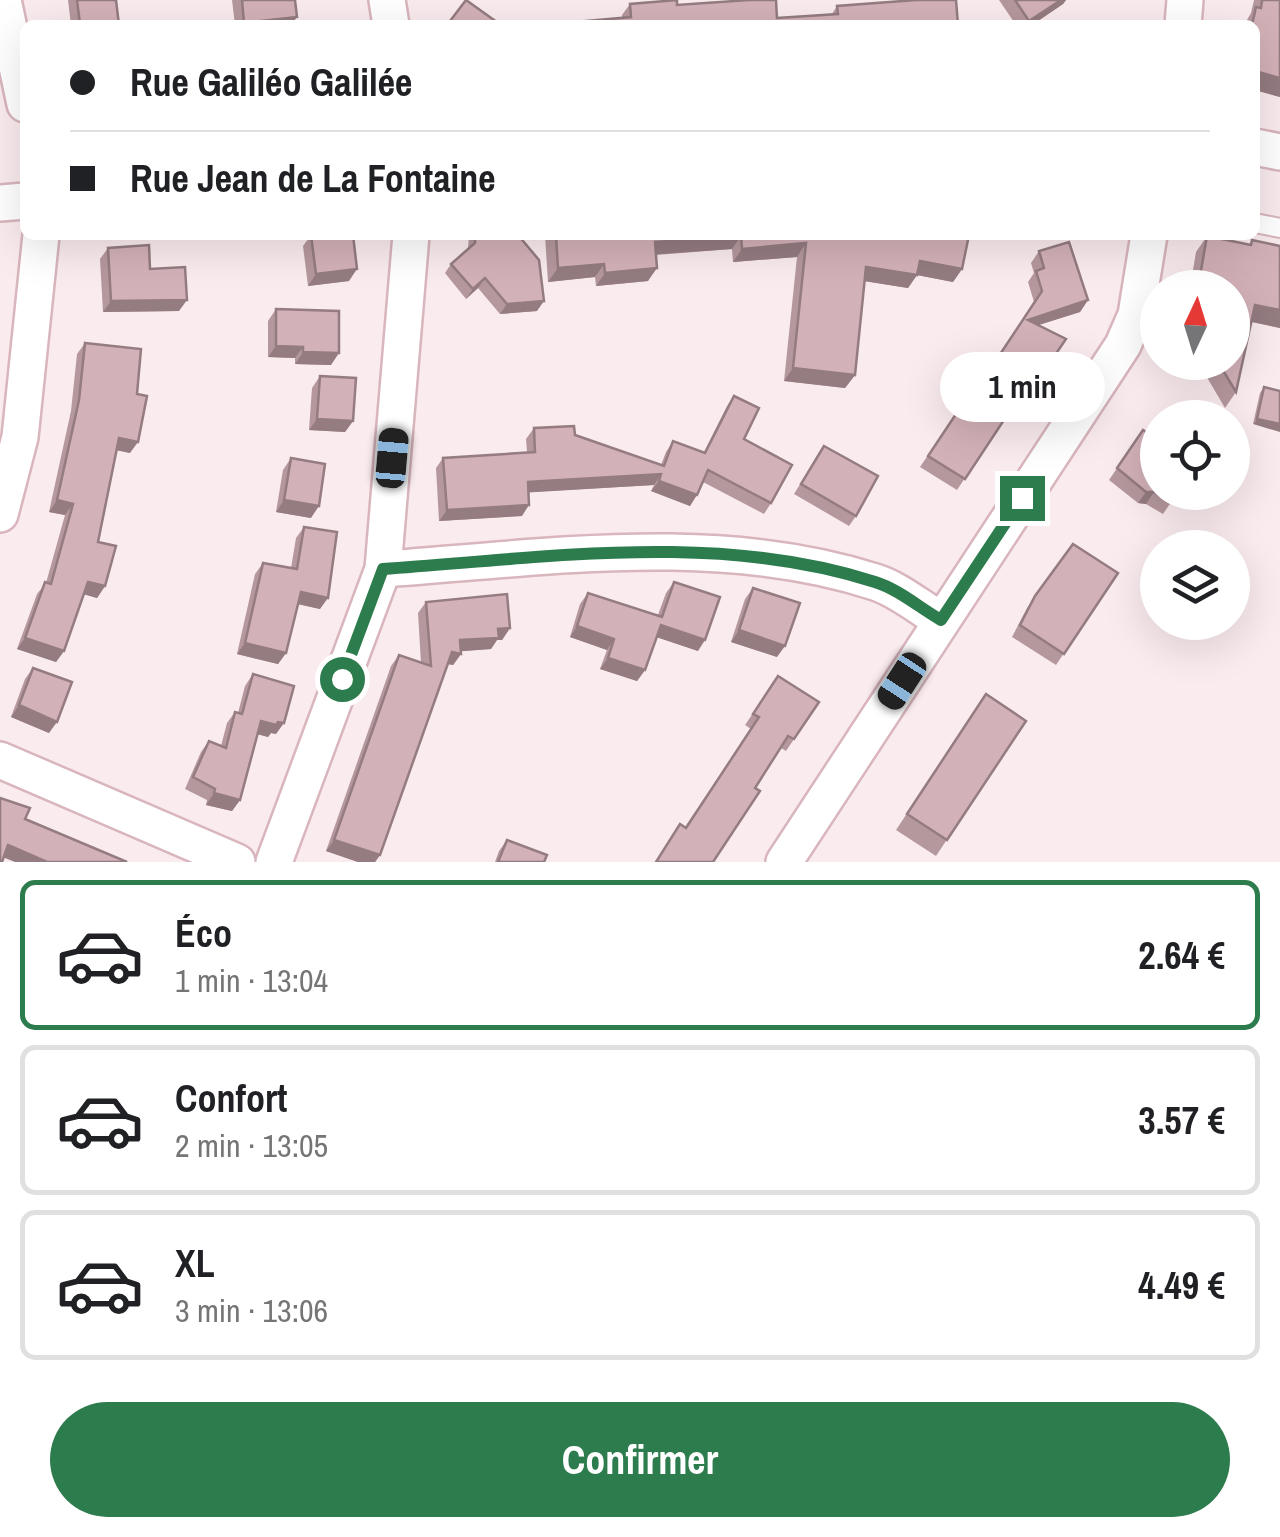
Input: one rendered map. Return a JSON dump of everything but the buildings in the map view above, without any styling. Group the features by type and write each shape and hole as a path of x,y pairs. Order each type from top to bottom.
{"street":[{"path":"3,0 20,80"},
{"path":"0,514 20,437 40,240"},
{"path":"274,862 383,569 411,240"},
{"path":"784,862 1122,345 1136,315 1148,240"},
{"path":"383,569 642,552 761,555 879,583 941,620"},
{"path":"0,760 237,862"}],"route":[{"path":"342,679 383,569 642,552 761,555 879,583 941,620 1022,498"}]}
